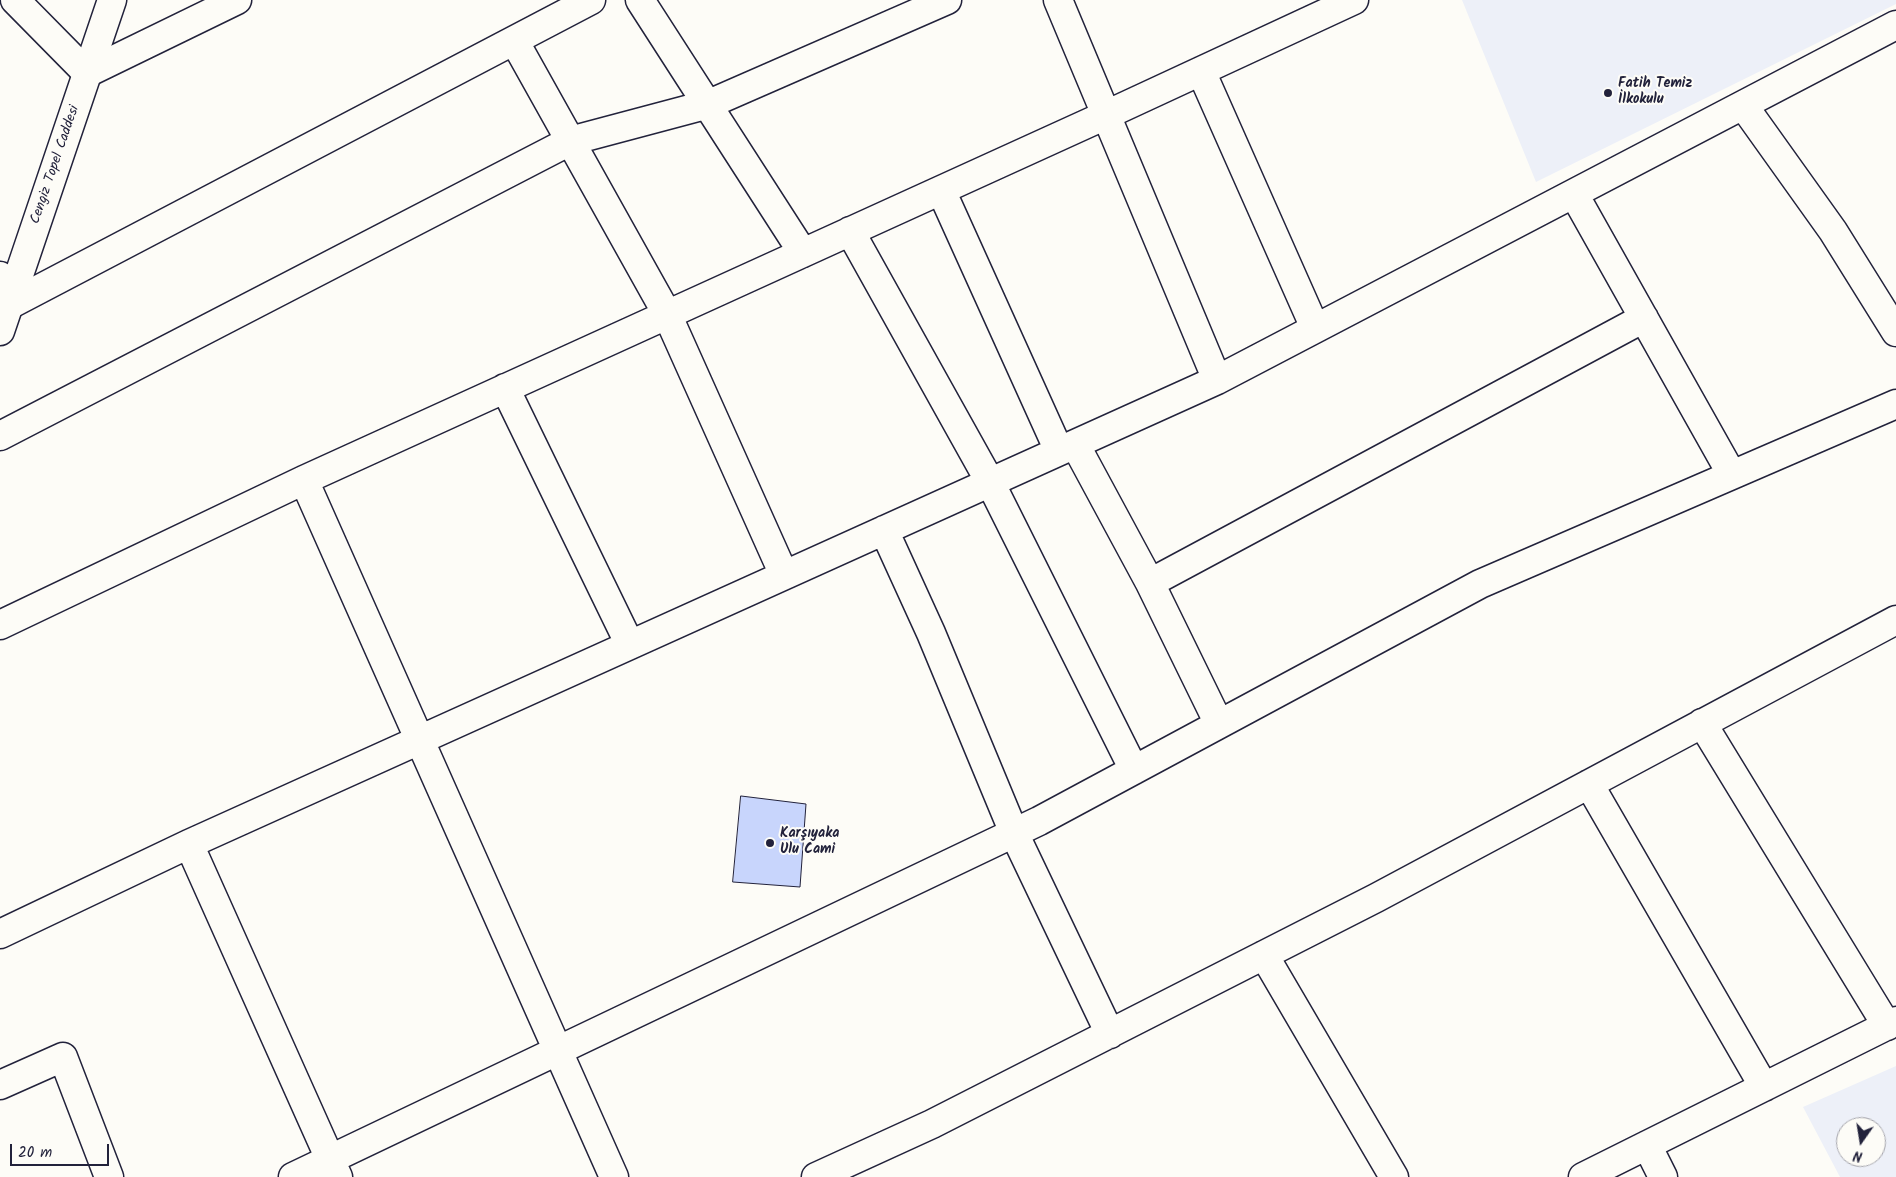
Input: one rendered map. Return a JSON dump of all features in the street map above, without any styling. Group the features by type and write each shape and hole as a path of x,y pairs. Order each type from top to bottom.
{"street":[{"path":"15,0 87,73 237,0"},
{"name":"Cengiz Topel Caddesi","path":"0,331 7,290 112,0"},
{"path":"7,290 514,42 591,0"},
{"path":"640,0 709,104 803,253"},
{"path":"0,436 570,141 709,104 947,0"},
{"path":"1058,0 1217,380"},
{"path":"0,625 304,480 1354,0"},
{"path":"0,934 190,844 1217,380 1895,27"},
{"path":"514,42 668,314 784,575"},
{"path":"1201,71 1316,328"},
{"path":"1743,105 1833,231 1896,332"},
{"path":"941,190 1067,447 1150,583 1220,724"},
{"path":"1574,194 1732,475"},
{"path":"850,232 990,482 1134,770"},
{"path":"1150,583 1644,318"},
{"path":"505,388 630,644"},
{"path":"293,1177 334,1168 558,1051 1014,833 1480,584 1896,404"},
{"path":"304,480 614,1177"},
{"path":"884,530 931,633 1014,833 1110,1034"},
{"path":"816,1177 932,1124 1110,1034 1702,724 1893,627"},
{"path":"1583,1177 1892,1023 1702,724"},
{"path":"1590,784 1764,1087"},
{"path":"190,844 334,1168"},
{"path":"1264,955 1394,1177"},
{"path":"0,1085 63,1057 109,1177"},
{"path":"1647,1145 1663,1177"}],"shaded area":[{"name":"Fatih Temiz İlkokulu","path":"1462,0 1896,0 1896,4 1536,182"},
{"path":"1896,1066 1896,1177 1840,1177 1803,1107"}],"building":[{"name":"Karşıyaka Ulu Cami","path":"741,796 806,804 800,887 733,882"}],"place":[{"name":"Fatih Temiz İlkokulu","path":"1608,93"},
{"name":"Karşıyaka Ulu Cami","path":"770,843"}]}
